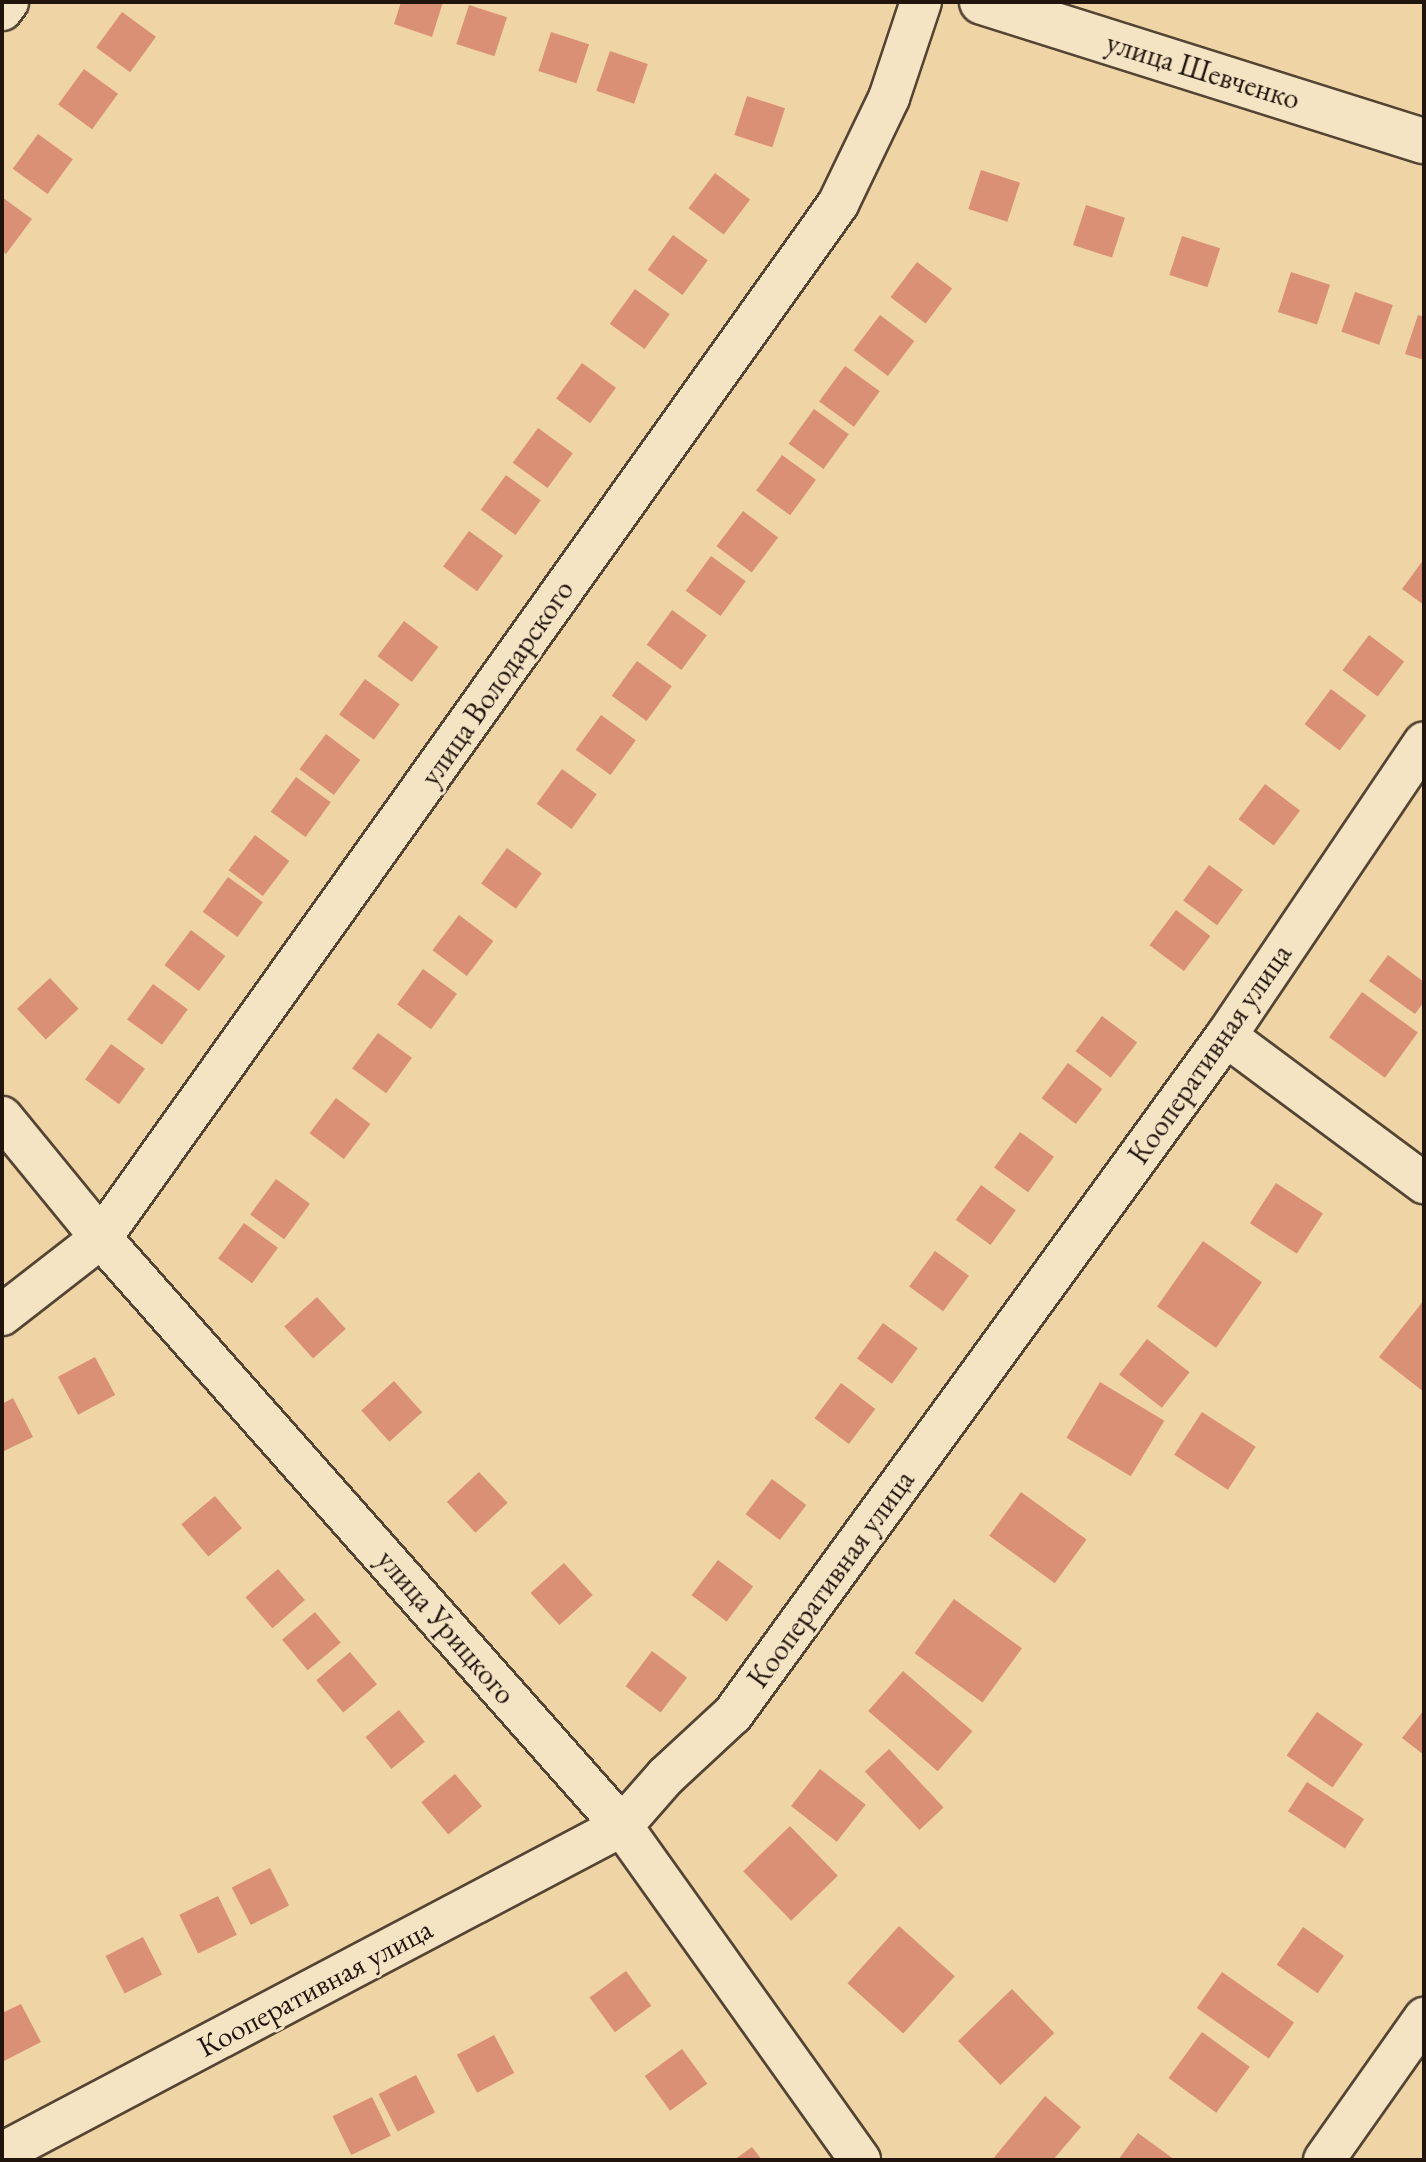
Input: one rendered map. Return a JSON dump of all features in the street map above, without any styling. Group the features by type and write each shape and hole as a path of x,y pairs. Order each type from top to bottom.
{"street":[{"path":"2,10 8,2"},
{"name":"улица Володарского","path":"2,1315 101,1238 838,204 889,98 921,2"},
{"name":"улица Шевченко","path":"982,2 1424,141"},
{"name":"Кооперативная улица","path":"2,2153 622,1826 666,1776 733,1714 1226,1036 1424,743"},
{"path":"1226,1036 1424,1183"},
{"name":"улица Урицкого","path":"2,1117 101,1238 622,1826 860,2160"},
{"path":"1324,2160 1424,2018"}],"building":[{"path":"401,2 443,2 432,37 394,24"},
{"path":"469,5 507,17 494,56 456,44"},
{"path":"122,12 156,37 130,72 96,48"},
{"path":"551,32 589,44 576,83 538,71"},
{"path":"610,51 648,64 634,104 596,91"},
{"path":"84,69 118,94 92,129 58,105"},
{"path":"747,96 785,108 772,147 734,135"},
{"path":"38,134 73,159 48,194 13,169"},
{"path":"981,170 1020,183 1007,222 968,209"},
{"path":"715,173 750,199 724,235 689,208"},
{"path":"2,197 32,219 6,254 2,251"},
{"path":"1086,205 1125,218 1112,258 1073,245"},
{"path":"673,235 708,260 683,295 648,270"},
{"path":"1182,236 1220,248 1207,287 1169,275"},
{"path":"917,262 952,288 926,324 891,297"},
{"path":"1291,272 1330,285 1317,325 1278,312"},
{"path":"635,289 670,314 645,349 610,324"},
{"path":"1355,292 1393,305 1379,345 1341,332"},
{"path":"880,315 914,341 888,376 854,350"},
{"path":"1418,315 1424,317 1424,360 1405,354"},
{"path":"582,363 616,388 590,423 556,399"},
{"path":"845,366 880,391 854,427 819,402"},
{"path":"814,409 849,434 824,469 789,444"},
{"path":"538,428 573,453 548,488 513,463"},
{"path":"782,455 816,480 790,515 756,491"},
{"path":"506,475 541,500 516,535 481,510"},
{"path":"743,511 778,537 752,573 717,546"},
{"path":"469,531 503,556 477,591 443,567"},
{"path":"711,556 746,581 721,616 686,591"},
{"path":"1424,559 1424,605 1402,589"},
{"path":"672,610 707,635 682,670 647,645"},
{"path":"404,621 438,647 412,682 378,656"},
{"path":"1369,635 1404,661 1378,697 1343,670"},
{"path":"637,661 672,686 647,721 612,696"},
{"path":"365,679 400,704 374,740 339,715"},
{"path":"1331,689 1366,715 1340,751 1305,724"},
{"path":"601,715 636,740 611,775 576,750"},
{"path":"326,734 360,760 334,795 300,769"},
{"path":"562,769 597,794 572,829 537,804"},
{"path":"296,777 331,802 306,837 271,812"},
{"path":"1265,784 1300,810 1274,846 1239,819"},
{"path":"255,835 289,861 263,896 229,870"},
{"path":"507,848 542,873 516,909 481,884"},
{"path":"1209,865 1243,890 1217,925 1183,901"},
{"path":"228,877 263,902 238,937 203,912"},
{"path":"1176,910 1210,936 1184,971 1150,945"},
{"path":"459,915 493,941 467,976 433,950"},
{"path":"191,930 225,956 199,991 165,965"},
{"path":"1388,955 1424,982 1424,1002 1415,1014 1369,981"},
{"path":"423,969 457,994 431,1029 397,1005"},
{"path":"50,978 79,1009 46,1039 17,1009"},
{"path":"153,984 188,1009 162,1045 127,1020"},
{"path":"1362,992 1418,1033 1385,1078 1329,1037"},
{"path":"1102,1016 1137,1042 1111,1078 1076,1051"},
{"path":"378,1033 412,1058 386,1093 352,1069"},
{"path":"111,1044 145,1069 119,1104 85,1080"},
{"path":"1068,1063 1102,1089 1076,1124 1042,1098"},
{"path":"336,1098 370,1124 344,1159 310,1133"},
{"path":"1020,1132 1054,1157 1028,1192 994,1168"},
{"path":"276,1179 310,1204 284,1239 250,1215"},
{"path":"1276,1183 1323,1213 1297,1254 1250,1223"},
{"path":"981,1185 1016,1210 991,1245 956,1220"},
{"path":"244,1223 278,1248 252,1283 218,1259"},
{"path":"1203,1241 1262,1282 1216,1348 1157,1307"},
{"path":"935,1251 969,1276 943,1311 909,1287"},
{"path":"317,1297 346,1329 313,1358 284,1326"},
{"path":"1424,1300 1424,1392 1379,1357"},
{"path":"883,1323 918,1348 892,1384 857,1359"},
{"path":"1147,1339 1190,1372 1162,1408 1119,1374"},
{"path":"95,1357 115,1395 78,1415 58,1377"},
{"path":"394,1381 422,1412 389,1442 361,1410"},
{"path":"1100,1382 1164,1421 1131,1476 1067,1438"},
{"path":"841,1383 875,1409 849,1444 815,1418"},
{"path":"13,1398 33,1437 2,1452 2,1404"},
{"path":"1202,1412 1256,1447 1228,1490 1174,1455"},
{"path":"479,1472 508,1503 475,1533 447,1502"},
{"path":"772,1479 806,1505 780,1540 746,1514"},
{"path":"1021,1492 1087,1540 1055,1583 989,1536"},
{"path":"215,1496 242,1528 208,1556 181,1524"},
{"path":"718,1560 753,1586 727,1622 692,1595"},
{"path":"564,1563 593,1595 559,1625 531,1593"},
{"path":"278,1569 305,1600 272,1628 246,1597"},
{"path":"954,1599 1022,1648 983,1703 915,1653"},
{"path":"315,1612 341,1643 308,1670 282,1640"},
{"path":"652,1651 687,1677 661,1713 626,1686"},
{"path":"350,1652 377,1684 343,1712 316,1680"},
{"path":"903,1671 972,1731 938,1771 868,1711"},
{"path":"399,1710 425,1742 391,1769 366,1737"},
{"path":"1424,1710 1424,1755 1402,1738"},
{"path":"1317,1712 1363,1744 1332,1788 1287,1755"},
{"path":"889,1749 944,1808 919,1830 865,1772"},
{"path":"820,1769 866,1805 837,1842 791,1806"},
{"path":"455,1774 482,1806 448,1834 421,1802"},
{"path":"1307,1782 1364,1819 1345,1848 1288,1811"},
{"path":"790,1826 838,1876 791,1921 743,1871"},
{"path":"270,1868 289,1905 251,1925 232,1888"},
{"path":"218,1896 237,1935 198,1953 179,1915"},
{"path":"899,1926 955,1976 903,2033 847,1983"},
{"path":"1303,1927 1344,1956 1318,1993 1277,1965"},
{"path":"143,1937 162,1974 125,1993 106,1956"},
{"path":"626,1971 651,2006 615,2032 590,1997"},
{"path":"1222,1972 1294,2022 1269,2059 1197,2008"},
{"path":"1012,1989 1054,2033 1000,2085 958,2041"},
{"path":"21,2004 41,2042 2,2062 2,2013"},
{"path":"1202,2032 1250,2067 1216,2113 1168,2078"},
{"path":"494,2035 514,2073 477,2093 457,2055"},
{"path":"682,2049 707,2084 670,2111 645,2076"},
{"path":"416,2075 435,2112 398,2131 379,2094"},
{"path":"1045,2096 1081,2127 1053,2160 992,2160"},
{"path":"372,2097 391,2136 351,2155 332,2116"},
{"path":"1138,2133 1175,2160 1118,2160"},
{"path":"752,2147 762,2160 734,2160"}]}
